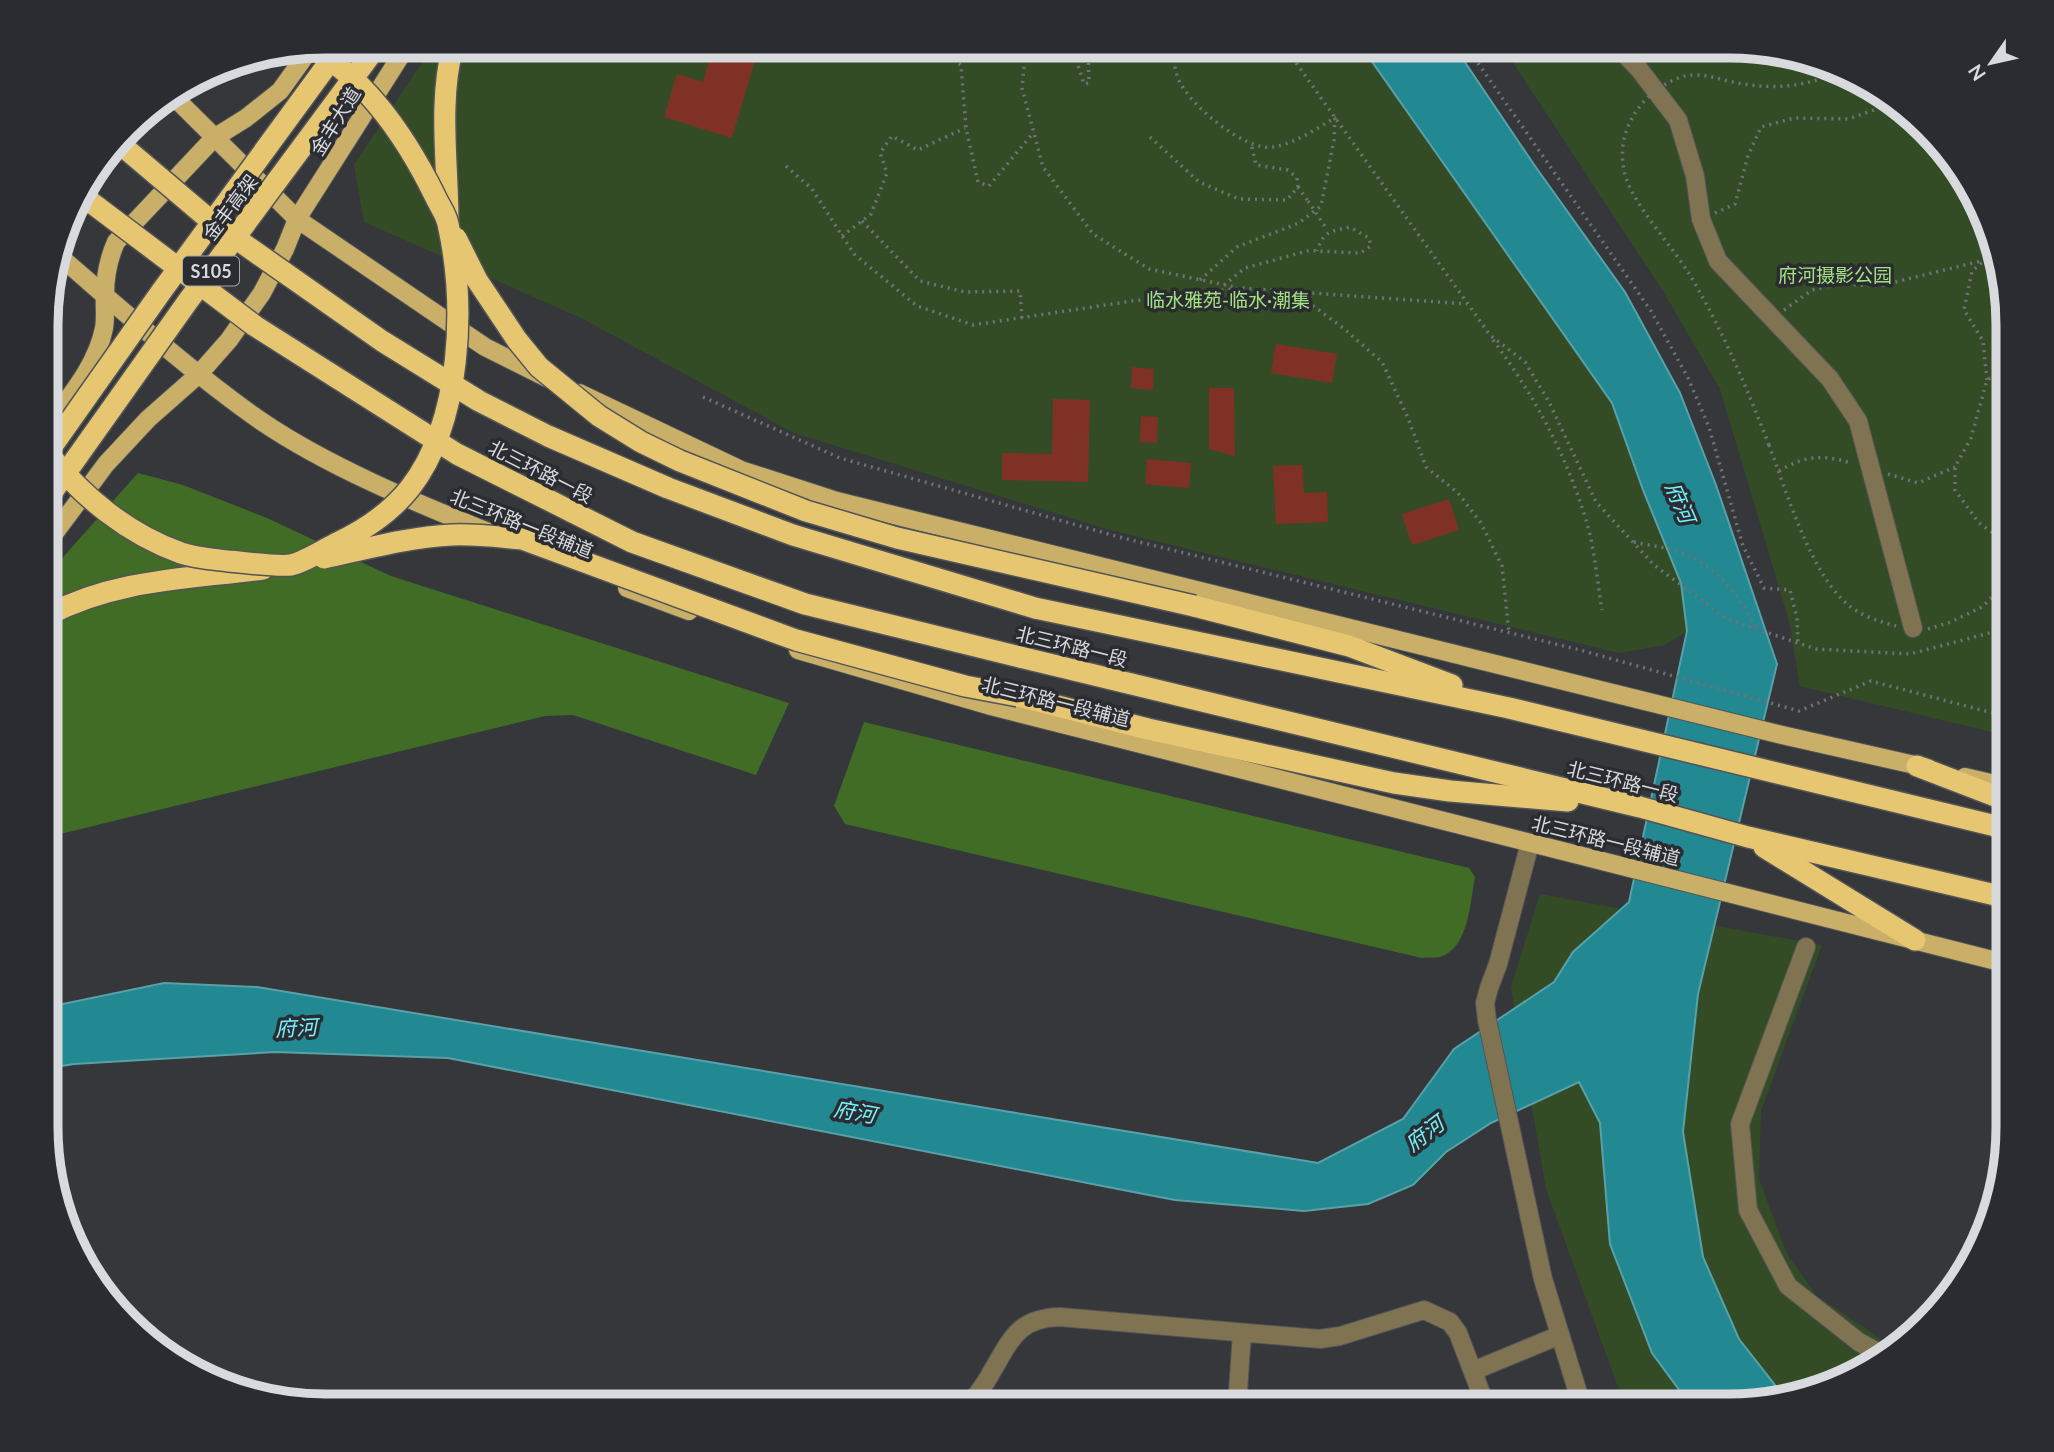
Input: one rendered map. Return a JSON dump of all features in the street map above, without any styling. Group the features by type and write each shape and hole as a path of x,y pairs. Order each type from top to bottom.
{"highway":[{"path":"327,58 361,86 418,165 477,280 517,340 540,367 598,416 641,442 680,461 806,511 897,538 1349,646 1509,708"},
{"name":"金丰高架","path":"58,439 161,292 332,58"},
{"name":"金丰高架","path":"58,484 188,301 368,58"},
{"path":"58,465 81,491 144,537 183,554 292,565 352,536 379,519 409,490 433,452 451,396 456,355 456,289 448,222 446,108 451,58"},
{"name":"北三环路一段","path":"125,148 225,231 382,341 479,401 548,436 668,488 793,535 1035,608 1509,708 1996,826"},
{"name":"北三环路一段","path":"89,201 255,326 457,454 632,542 805,604 1996,895"},
{"path":"58,610 98,593 165,579 292,565 422,538 485,535 522,540 796,640 965,686 1394,783 1450,791 1640,807"},
{"path":"1917,766 1996,796"},
{"path":"1748,836 1915,940"}],"main road":[{"name":"金丰大道","path":"58,529 106,464 229,340 262,293 297,219 399,58"},
{"path":"58,412 86,373 105,327 108,260 117,242 214,138 246,118 279,91 303,59"},
{"path":"179,102 297,219 485,347 741,470 837,501 1782,735 1996,784"},
{"name":"北三环路一段辅道","path":"66,262 199,373 261,421 303,447 435,510 667,604 826,660 991,706 1996,961"}],"street":[{"path":"1628,58 1678,120 1695,176 1700,219 1718,261 1830,379 1858,421 1913,628"},
{"path":"1530,843 1485,1003 1543,1279 1578,1394"},
{"path":"1807,947 1740,1124 1748,1210 1788,1286 1875,1350"},
{"path":"977,1394 1017,1331 1029,1322 1042,1318 1060,1317 1320,1339 1340,1336 1424,1310 1450,1322 1458,1333 1482,1394"},
{"path":"1238,1394 1242,1333"},
{"path":"1473,1371 1560,1335"}],"path":[{"path":"952,58 961,65 966,128 978,182 989,186 1034,132"},
{"path":"1025,58 1021,88 1043,167 1093,234 1149,269 1241,288 1468,304"},
{"path":"1076,58 1084,84 1089,83 1088,58"},
{"path":"1174,58 1178,78 1194,103 1238,139 1270,148 1299,139 1336,117"},
{"path":"1293,58 1527,387 1565,460 1587,523 1602,610"},
{"path":"1474,58 1651,312 1682,367 1709,427 1743,546 1764,588 1790,590 1797,618 1798,643"},
{"path":"1828,77 1793,87 1765,88 1706,74 1683,76 1665,84 1646,98 1630,118 1623,146 1626,178 1687,270 1707,306 1746,389 1792,508 1824,577 1850,607 1878,621 1928,629 1951,622 1982,607 1996,594"},
{"path":"1700,219 1735,204 1748,156 1761,127 1794,118 1848,119 1883,107"},
{"path":"1200,280 1237,247 1299,222 1321,206 1336,117"},
{"path":"842,236 871,214 887,173 880,153 892,136 918,150 966,128"},
{"path":"1150,137 1199,182 1239,199 1287,200 1298,187"},
{"path":"1251,143 1256,165 1288,170 1297,178 1298,187 1327,230"},
{"path":"786,166 812,189 854,254 917,306 973,325 1241,288"},
{"path":"862,221 920,281 965,292 1020,291 1022,318"},
{"path":"1223,285 1245,268 1311,250 1317,251 1360,253 1371,246 1369,237 1350,227 1327,230 1317,251"},
{"path":"1987,258 1972,271 1964,310 1983,341 1987,380 1971,438 1955,467 1955,490 1979,523 1996,535"},
{"path":"1772,318 1812,290 1839,284 1879,286 1985,260"},
{"path":"1295,292 1382,362 1408,418 1426,467 1458,493 1481,523 1502,566 1509,633"},
{"path":"1490,335 1525,362 1550,404 1596,502 1654,565 1727,619 1816,649 1909,654 1996,631"},
{"path":"1987,380 1996,374"},
{"path":"702,397 840,458 1119,537 1509,633 1799,711 1871,681 1996,714"},
{"path":"1632,542 1682,553 1714,571 1737,594 1756,629"}],"green space":[{"name":"临水雅苑-临水·潮集","path":"427,58 1369,58 1612,403 1643,490 1681,583 1687,631 1665,645 1619,653 1110,530 794,433 581,318 364,222 354,165"},
{"name":"府河摄影公园","path":"1510,58 1746,58 1798,67 1847,85 1877,103 1905,124 1941,162 1976,223 1991,273 1996,308 1996,733 1800,686 1789,621 1720,389 1663,291"},
{"path":"138,473 183,485 267,518 391,576 789,703 756,775 573,715 545,716 58,835 58,563"},
{"path":"864,722 1469,868 1475,877 1466,923 1457,944 1450,952 1440,957 1422,958 845,824 834,806"},
{"path":"1540,894 1822,945 1761,1111 1759,1179 1787,1254 1816,1295 1886,1343 1847,1367 1815,1380 1781,1389 1746,1394 1621,1394 1546,1189 1511,987"}],"water":[{"name":"府河","path":"1369,58 1462,58 1625,292 1680,393 1716,485 1777,664 1698,994 1683,1132 1703,1257 1739,1339 1778,1389 1746,1394 1682,1394 1652,1353 1610,1244 1600,1123 1579,1082 1491,1123 1446,1152 1413,1185 1368,1204 1304,1211 1175,1200 448,1058 275,1052 58,1066 58,1005 164,983 257,987 1318,1163 1403,1119 1454,1049 1554,982 1573,952 1629,902 1687,631 1681,583 1643,490 1612,403"}],"building":[{"path":"710,58 755,58 732,138 664,117 677,74 703,82"},
{"path":"1276,344 1337,354 1332,383 1271,373"},
{"path":"1132,367 1154,369 1153,390 1131,388"},
{"path":"1209,388 1234,388 1235,456 1209,449"},
{"path":"1053,399 1090,400 1088,482 1002,480 1002,453 1052,454"},
{"path":"1141,416 1158,417 1157,443 1140,442"},
{"path":"1147,459 1191,463 1189,488 1145,484"},
{"path":"1302,465 1304,493 1327,492 1328,522 1276,524 1273,466"},
{"path":"1449,499 1459,530 1412,545 1402,514"}]}
